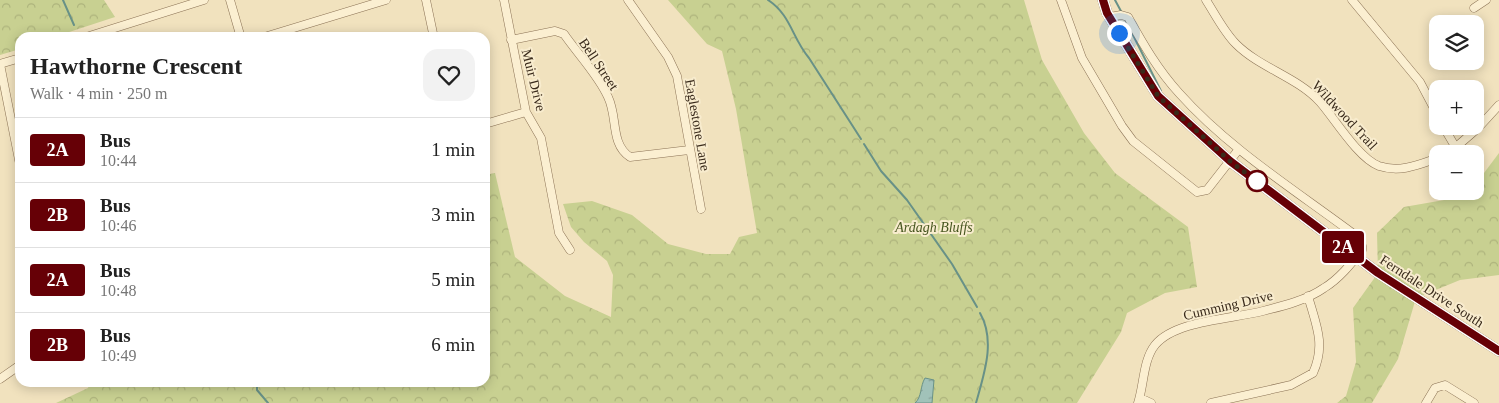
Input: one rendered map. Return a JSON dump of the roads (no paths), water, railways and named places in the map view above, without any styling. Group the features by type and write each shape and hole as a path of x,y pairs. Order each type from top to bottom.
{"main road":[{"name":"Ferndale Drive South","path":"1103,0 1110,17 1158,96 1230,161 1400,289 1499,351"}],"street":[{"path":"101,32 204,0"},
{"path":"230,0 239,32"},
{"path":"281,32 386,0"},
{"path":"426,0 433,32"},
{"name":"Muir Drive","path":"504,0 526,112 541,138 559,233 570,250"},
{"name":"Eaglestone Lane","path":"628,0 668,57 677,76 701,209"},
{"path":"1061,0 1082,58 1133,140 1198,192 1208,190 1239,149"},
{"name":"Wildwood Trail","path":"1206,0 1236,44 1305,89 1319,101 1364,155 1377,165 1392,169 1410,168 1429,161"},
{"path":"1352,0 1420,82 1429,99"},
{"path":"1474,8 1486,0"},
{"path":"1110,17 1124,15 1128,17 1150,56 1178,93 1220,134 1355,235 1362,246 1362,250 1356,257"},
{"name":"Bell Street","path":"511,40 555,31 564,34 608,97 617,141 622,152 630,157 689,150"},
{"path":"15,60 0,64 15,120"},
{"path":"1459,145 1499,105"},
{"path":"490,123 526,112"},
{"name":"Cumming Drive","path":"1139,401 1148,361 1154,346 1165,335 1180,328 1264,311 1308,296 1323,289 1338,278 1356,257"},
{"path":"1211,403 1292,385 1313,373 1320,352 1320,342 1308,296"},
{"path":"0,379 15,368"},
{"path":"1426,403 1435,388 1445,385 1474,403"},
{"path":"1139,401 1151,403"}],"water":[{"path":"925,378 934,380 932,403 915,403 919,398"}],"waterway":[{"path":"63,0 74,25"},
{"path":"768,0 776,6 787,20 803,50 861,139"},
{"path":"1115,0 1122,13"},
{"path":"1125,19 1161,91"},
{"path":"864,144 881,171 907,200 952,264 977,307"},
{"path":"976,403 985,369 988,346 985,324 980,313"},
{"path":"257,387 257,390 268,403"}],"park label":[{"name":"Ardagh Bluffs","path":"934,227"}]}
